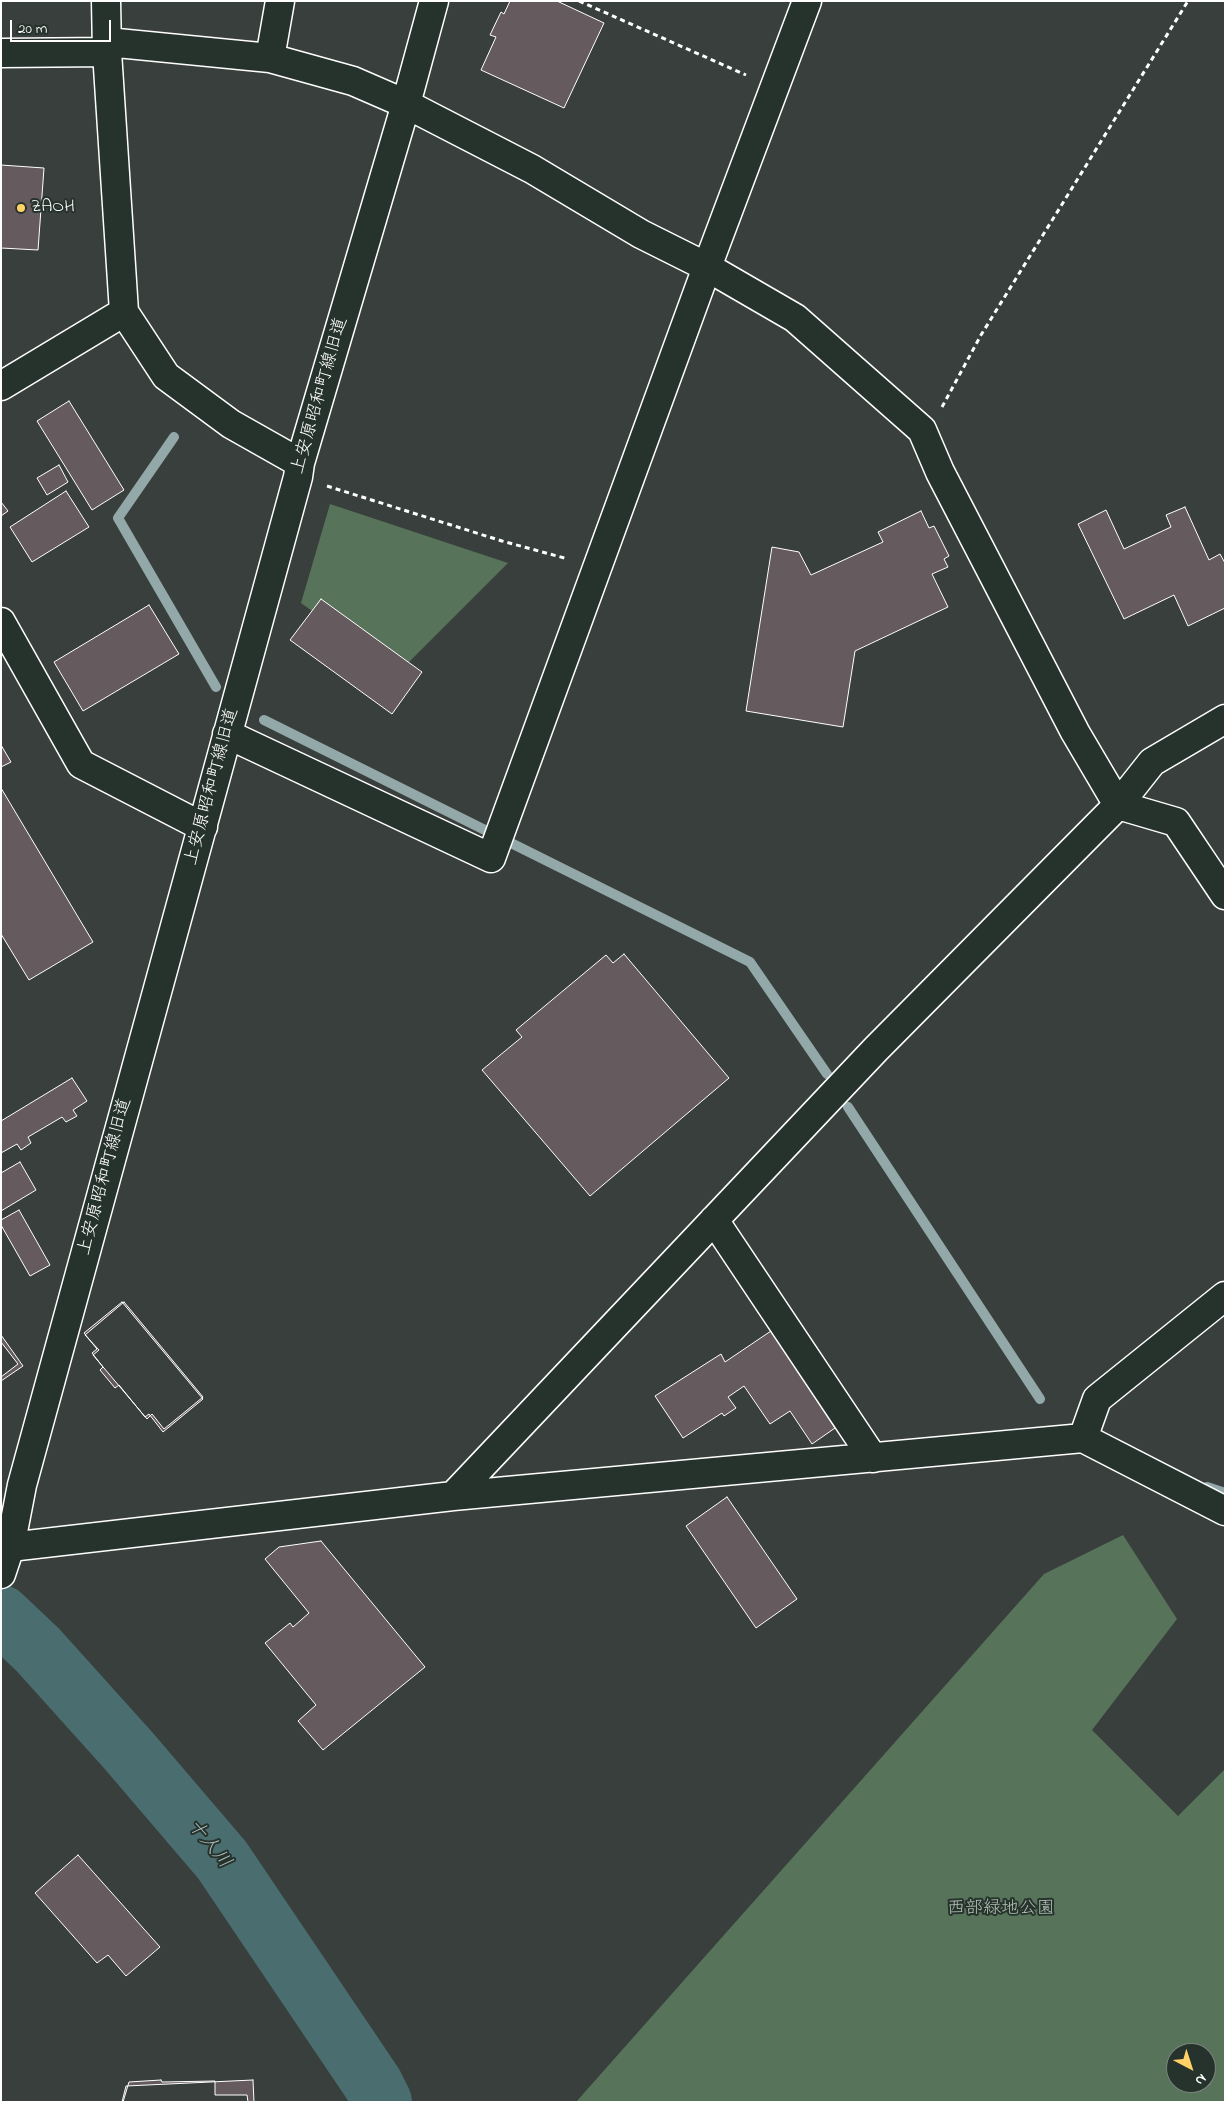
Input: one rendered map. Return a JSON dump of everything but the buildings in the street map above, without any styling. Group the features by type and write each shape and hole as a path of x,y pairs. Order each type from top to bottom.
{"street":[{"path":"106,1 124,312 166,376 231,424 299,470"},
{"path":"270,58 280,1"},
{"name":"上安原昭和町線旧道","path":"1,1574 6,1543 299,470 406,104 434,1"},
{"path":"227,734 491,858 707,267 807,1"},
{"path":"1,42 107,43 270,58 353,81 406,104 532,169 641,234 707,267 795,318 922,430 940,472 1075,732 1118,805 1176,822 1225,895"},
{"path":"1,52 107,43"},
{"path":"1,386 124,312"},
{"path":"1,622 81,764 202,827"},
{"path":"453,1496 876,1049 1118,805 1152,762 1225,720"},
{"path":"714,1220 872,1458"},
{"path":"1083,1438 1097,1399 1225,1296"},
{"path":"6,1543 453,1496 1083,1438 1225,1511"}],"path":[{"path":"579,1 774,88"},
{"path":"922,430 942,407 981,335 1188,1"},
{"path":"299,470 502,541 597,566"}],"green space":[{"path":"330,504 508,563 398,673 301,603"},
{"name":"西部緑地公園","path":"1123,1535 1177,1619 1092,1730 1178,1816 1225,1769 1225,2102 576,2102 1044,1574"}],"waterway":[{"path":"174,437 118,518 216,687"},
{"path":"264,720 750,962 827,1074"},
{"path":"848,1107 1040,1399"},
{"path":"1207,1487 1225,1493"},
{"name":"十人川","path":"1,1615 38,1650 128,1750 222,1860 373,2084 382,2102"}],"place":[{"name":"ZAOH","path":"21,208"}]}
